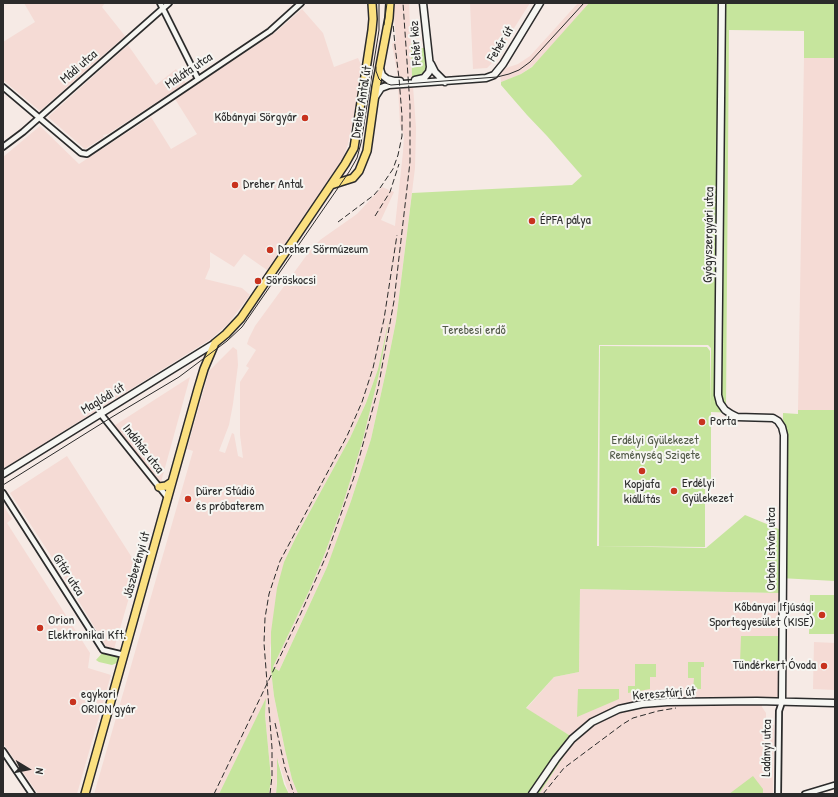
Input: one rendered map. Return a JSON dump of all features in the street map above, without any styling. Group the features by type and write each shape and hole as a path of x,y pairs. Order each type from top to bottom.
{"main road":[{"name":"Dreher Antal út","path":"215,343 241,318 350,156 356,142 372,30 372,3"},
{"name":"Dreher Antal út","path":"350,179 353,178 359,171 367,151 374,98 389,18 390,3"},
{"path":"345,164 344,174 345,177 350,179"},
{"path":"331,185 350,179"},
{"name":"Jászberényi út","path":"85,794 198,389 215,343"},
{"path":"159,487 166,486 172,482"}],"street":[{"path":"160,3 198,79"},
{"name":"Mádi utca","path":"4,145 23,132 169,3"},
{"name":"Fehér köz","path":"380,69 382,75 389,80 396,81 422,79 429,72 430,63 423,3"},
{"name":"Fehér út","path":"374,98 381,88 388,85 445,82 486,78 494,75 503,64 532,11 538,3"},
{"name":"Gyógyszergyári utca","path":"722,3 718,395 720,403 725,410 731,414 743,417 767,417 778,421"},
{"name":"Maláta utca","path":"39,118 81,153 87,154 270,31 299,4"},
{"path":"430,63 445,82"},
{"path":"3,87 39,118"},
{"name":"Maglódi út","path":"3,474 215,343"},
{"name":"Indóház utca","path":"100,413 168,498"},
{"name":"Orbán István utca","path":"778,421 782,427 784,435 782,702"},
{"name":"Gitár utca","path":"3,493 103,650 124,655"},
{"name":"Ladányi utca","path":"778,794 779,711 782,702"},
{"name":"Keresztúri út","path":"532,794 556,759 572,740 592,722 619,710 648,703 835,703"},
{"path":"3,751 32,794"},
{"path":"805,794 835,785"}],"shaded area":[{"path":"24,3 105,3 102,7 125,36 40,111 3,80 3,42 35,22"},
{"path":"393,3 409,3 412,77 398,78 392,44 396,41"},
{"path":"470,3 530,3 492,63 487,68 473,69"},
{"path":"578,3 589,3 537,63 521,74 501,82 500,73 503,69 518,64 530,56"},
{"path":"302,9 323,33 334,67 358,58 363,69 348,144 343,158 267,270 244,254 234,267 210,252 210,267 205,279 242,288 250,295 228,324 211,339 3,469 3,157 40,126 79,164 151,117 171,149 197,134 175,99 276,32"},
{"path":"128,45 156,85 176,69 186,83 108,134 103,135 104,137 85,149 48,117"},
{"path":"804,58 835,58 835,410 798,410"},
{"path":"413,86 416,128 415,168 396,321 371,439 341,532 327,567 279,671 273,667 310,589 341,510 362,443 380,370 386,332 378,369 366,403 350,438 284,562 270,649 271,670 274,696 285,750 292,779 298,794 289,794 278,760 276,794 269,794 271,778 265,715 266,699 219,794 94,794 193,451 187,449 209,371 233,347 237,350 238,365 233,404 229,425 219,451 225,453 232,433 234,434 238,456 243,458 240,435 240,382 249,368 246,366 256,350 247,344 249,338 255,326 309,252 320,240 357,214 382,187 394,192 381,220 395,226 404,136 400,125 398,87"},
{"path":"190,377 158,493 109,429"},
{"path":"67,456 138,567 114,649 106,646 55,562 10,493"},
{"path":"3,505 12,519 7,523 90,653 88,668 111,675 77,794 38,794 3,743"},
{"path":"580,589 779,593 778,699 761,699 762,707 766,713 766,724 774,725 773,794 539,794 575,741 569,735 526,709 554,677 579,672"},
{"name":"Tündérkert Óvoda","path":"814,642 835,643 835,690 813,689"}],"green space":[{"path":"589,3 835,3 835,58 804,58 804,31 729,30 726,407 735,413 711,412 711,479 705,489 705,547 599,546 600,346 707,347 710,351 711,410 711,348 708,345 599,345 597,546 706,548 745,515 781,530 783,413 798,414 798,410 835,410 835,581 780,578 779,593 580,589 579,672 554,677 526,708 569,735 575,741 539,794 298,794 292,779 285,750 274,696 271,670 271,632 277,588 284,562 296,537 350,438 366,403 378,369 389,319 380,370 362,443 341,510 325,553 310,589 273,667 279,671 327,567 351,501 371,439 396,321 412,193 572,185 582,176 501,85 501,82 521,74 532,67"},
{"path":"411,43 416,43 417,48 425,48 426,66 424,72 420,76 412,77"},
{"name":"Kőbányai Ifjúsági Sportegyesület (KISE)","path":"810,595 835,595 835,634 809,634"},
{"path":"741,636 779,636 779,667 746,668 747,663 740,663"},
{"path":"104,651 117,655 119,657 119,662 112,665 96,660"},
{"path":"688,662 704,662 704,667 701,667 701,689 693,689 694,678 688,678"},
{"path":"635,664 656,664 656,677 650,677 650,689 628,693 628,686 635,686"},
{"path":"578,689 619,689 619,699 577,717"},
{"path":"266,698 265,715 271,778 269,794 219,794"},
{"path":"277,758 284,784 289,794 276,794"},
{"path":"753,776 763,789 763,793 729,794"}],"tram line":[{"path":"3,485 179,377 227,341 242,327 349,172 357,158 361,143 379,30 379,3"},
{"path":"384,25 387,3"},
{"path":"376,67 379,79 382,82 391,85 497,77 509,74 519,70 530,62 584,3"}],"railway":[{"path":"214,794 301,613 327,554 354,477 378,389 394,301 410,162 410,105 403,3"},
{"path":"338,222 374,195 393,169 398,155 402,136 402,116 393,23"},
{"path":"375,216 390,192 399,164"},
{"path":"270,794 272,776 272,748 264,643 265,618 269,594 280,561 347,436 362,402 373,368 384,319 397,235"},
{"path":"543,794 564,768 623,724 633,718 676,708"},
{"path":"275,723 285,768 294,794"}],"place":[{"name":"Kőbányai Sörgyár","path":"305,118"},
{"name":"Dreher Antal","path":"235,185"},
{"name":"ÉPFA pálya","path":"532,221"},
{"name":"Dreher Sörmúzeum","path":"270,250"},
{"name":"Söröskocsi","path":"258,281"},
{"name":"Porta","path":"702,422"},
{"name":"Kopjafa kiállítás","path":"642,471"},
{"name":"Erdélyi Gyülekezet","path":"674,491"},
{"name":"Dürer Stúdió és próbaterem","path":"188,499"},
{"name":"Kőbányai Ifjúsági Sportegyesület (KISE)","path":"822,615"},
{"name":"Orion Elektronikai Kft.","path":"40,628"},
{"name":"Tündérkert Óvoda","path":"824,666"},
{"name":"egykori ORION gyár","path":"73,702"}],"park label":[{"name":"Terebesi erdő","path":"474,331"},
{"name":"Erdélyi Gyülekezet Reménység Szigete","path":"655,448"}]}
